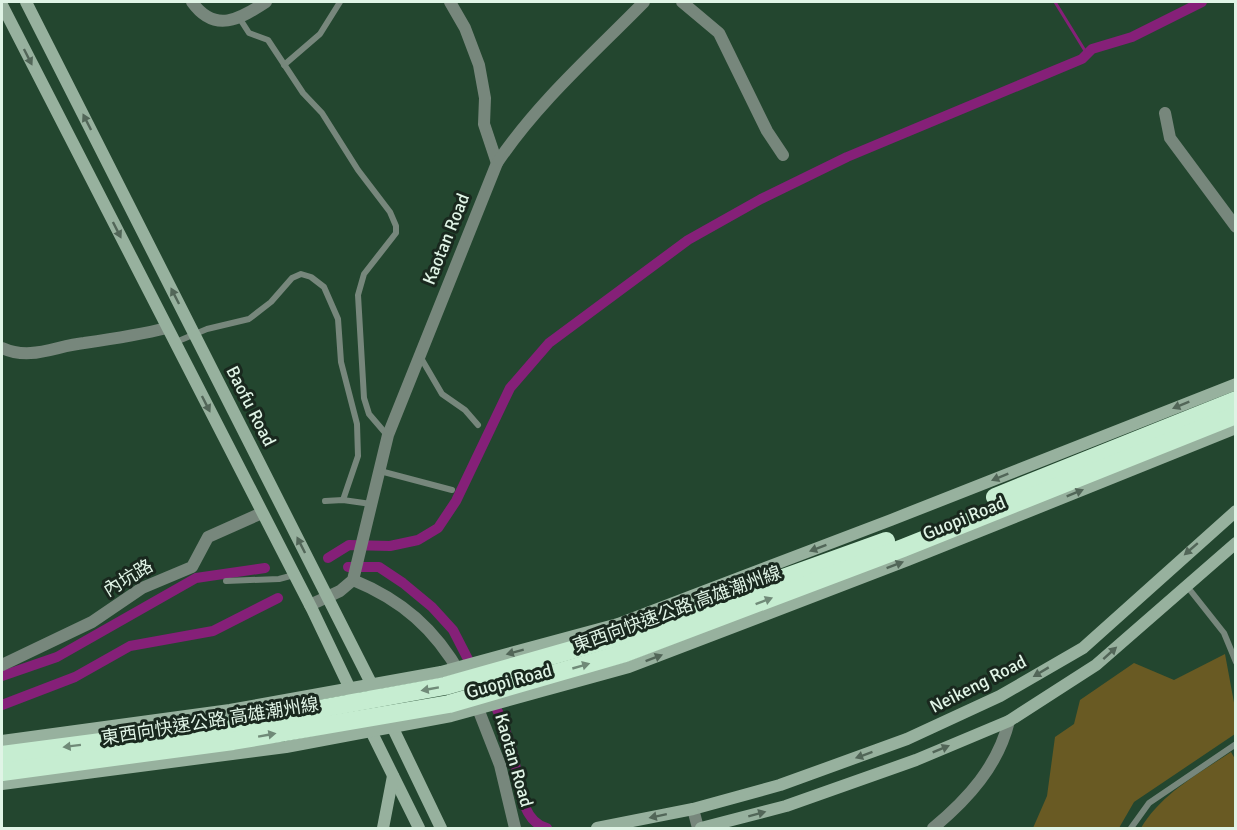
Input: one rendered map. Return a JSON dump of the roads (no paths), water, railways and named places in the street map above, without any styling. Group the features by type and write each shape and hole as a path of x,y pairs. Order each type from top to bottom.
{"highway":[{"name":"東西向快速公路 高雄潮州線","path":"2,755 231,725 445,686 610,639 898,537 1236,400"},
{"name":"東西向快速公路 高雄潮州線","path":"2,772 233,741 448,704 625,653 892,552 1236,415"}],"street":[{"name":"Baofu Road","path":"26,2 328,597 441,828"},
{"path":"192,2 208,17 225,21 240,19 266,2"},
{"path":"450,2 465,28 479,65 485,98 483,124 497,163"},
{"name":"Kaotan Road","path":"515,828 483,707 459,667 427,626 386,596 354,577 388,435 497,163 515,135 553,91 644,2"},
{"path":"682,2 719,33 767,131 783,155"},
{"path":"2,4 310,605 419,828"},
{"path":"1165,113 1170,138 1236,227"},
{"path":"2,348 28,354 48,352 81,343 120,339 167,328"},
{"name":"Guopi Road","path":"2,741 230,710 372,685 459,667 618,624 891,520 1236,384"},
{"name":"Guopi Road","path":"2,784 286,747 483,707 629,667 908,560 1236,428"},
{"name":"Neikeng Road","path":"597,828 693,809 780,785 899,742 1000,696 1083,648 1236,511"},
{"name":"內坑路","path":"2,665 92,622 142,588 192,567 208,537 262,513"},
{"path":"693,809 699,828 786,807 916,760 1009,721 1096,665 1185,585 1236,543"},
{"path":"310,605 340,591 354,577"},
{"path":"933,828 974,789 995,760 1009,721"},
{"path":"383,828 393,776"}],"lane":[{"path":"284,65 320,34 340,2"},
{"path":"240,19 249,33 268,40 308,99 322,113 358,170 390,212 396,226 396,233 364,274 358,295 364,398 369,414 388,435"},
{"path":"174,343 194,333 249,320 271,302 292,278 301,274 311,277 324,287 338,319 341,362 357,424 357,467 344,500"},
{"path":"419,356 442,394 465,410 478,425"},
{"path":"380,471 452,490"},
{"path":"325,501 344,500 372,504"},
{"path":"226,581 279,579 294,575"},
{"path":"1185,585 1224,633 1236,662"},
{"path":"1131,828 1149,802 1236,744"}],"waterway":[{"path":"1055,2 1087,54"},
{"path":"328,558 349,545 390,546 418,540 438,528 456,501 510,388 549,343 688,240 761,199 847,157 1082,59 1092,49 1132,37 1202,2"},
{"path":"348,567 379,567 403,583 432,607 453,630 473,669"},
{"path":"2,676 57,657 196,578 265,568"},
{"path":"2,705 75,677 130,646 213,631 278,598"},
{"path":"491,698 512,750 525,807 537,824 547,828"}]}
